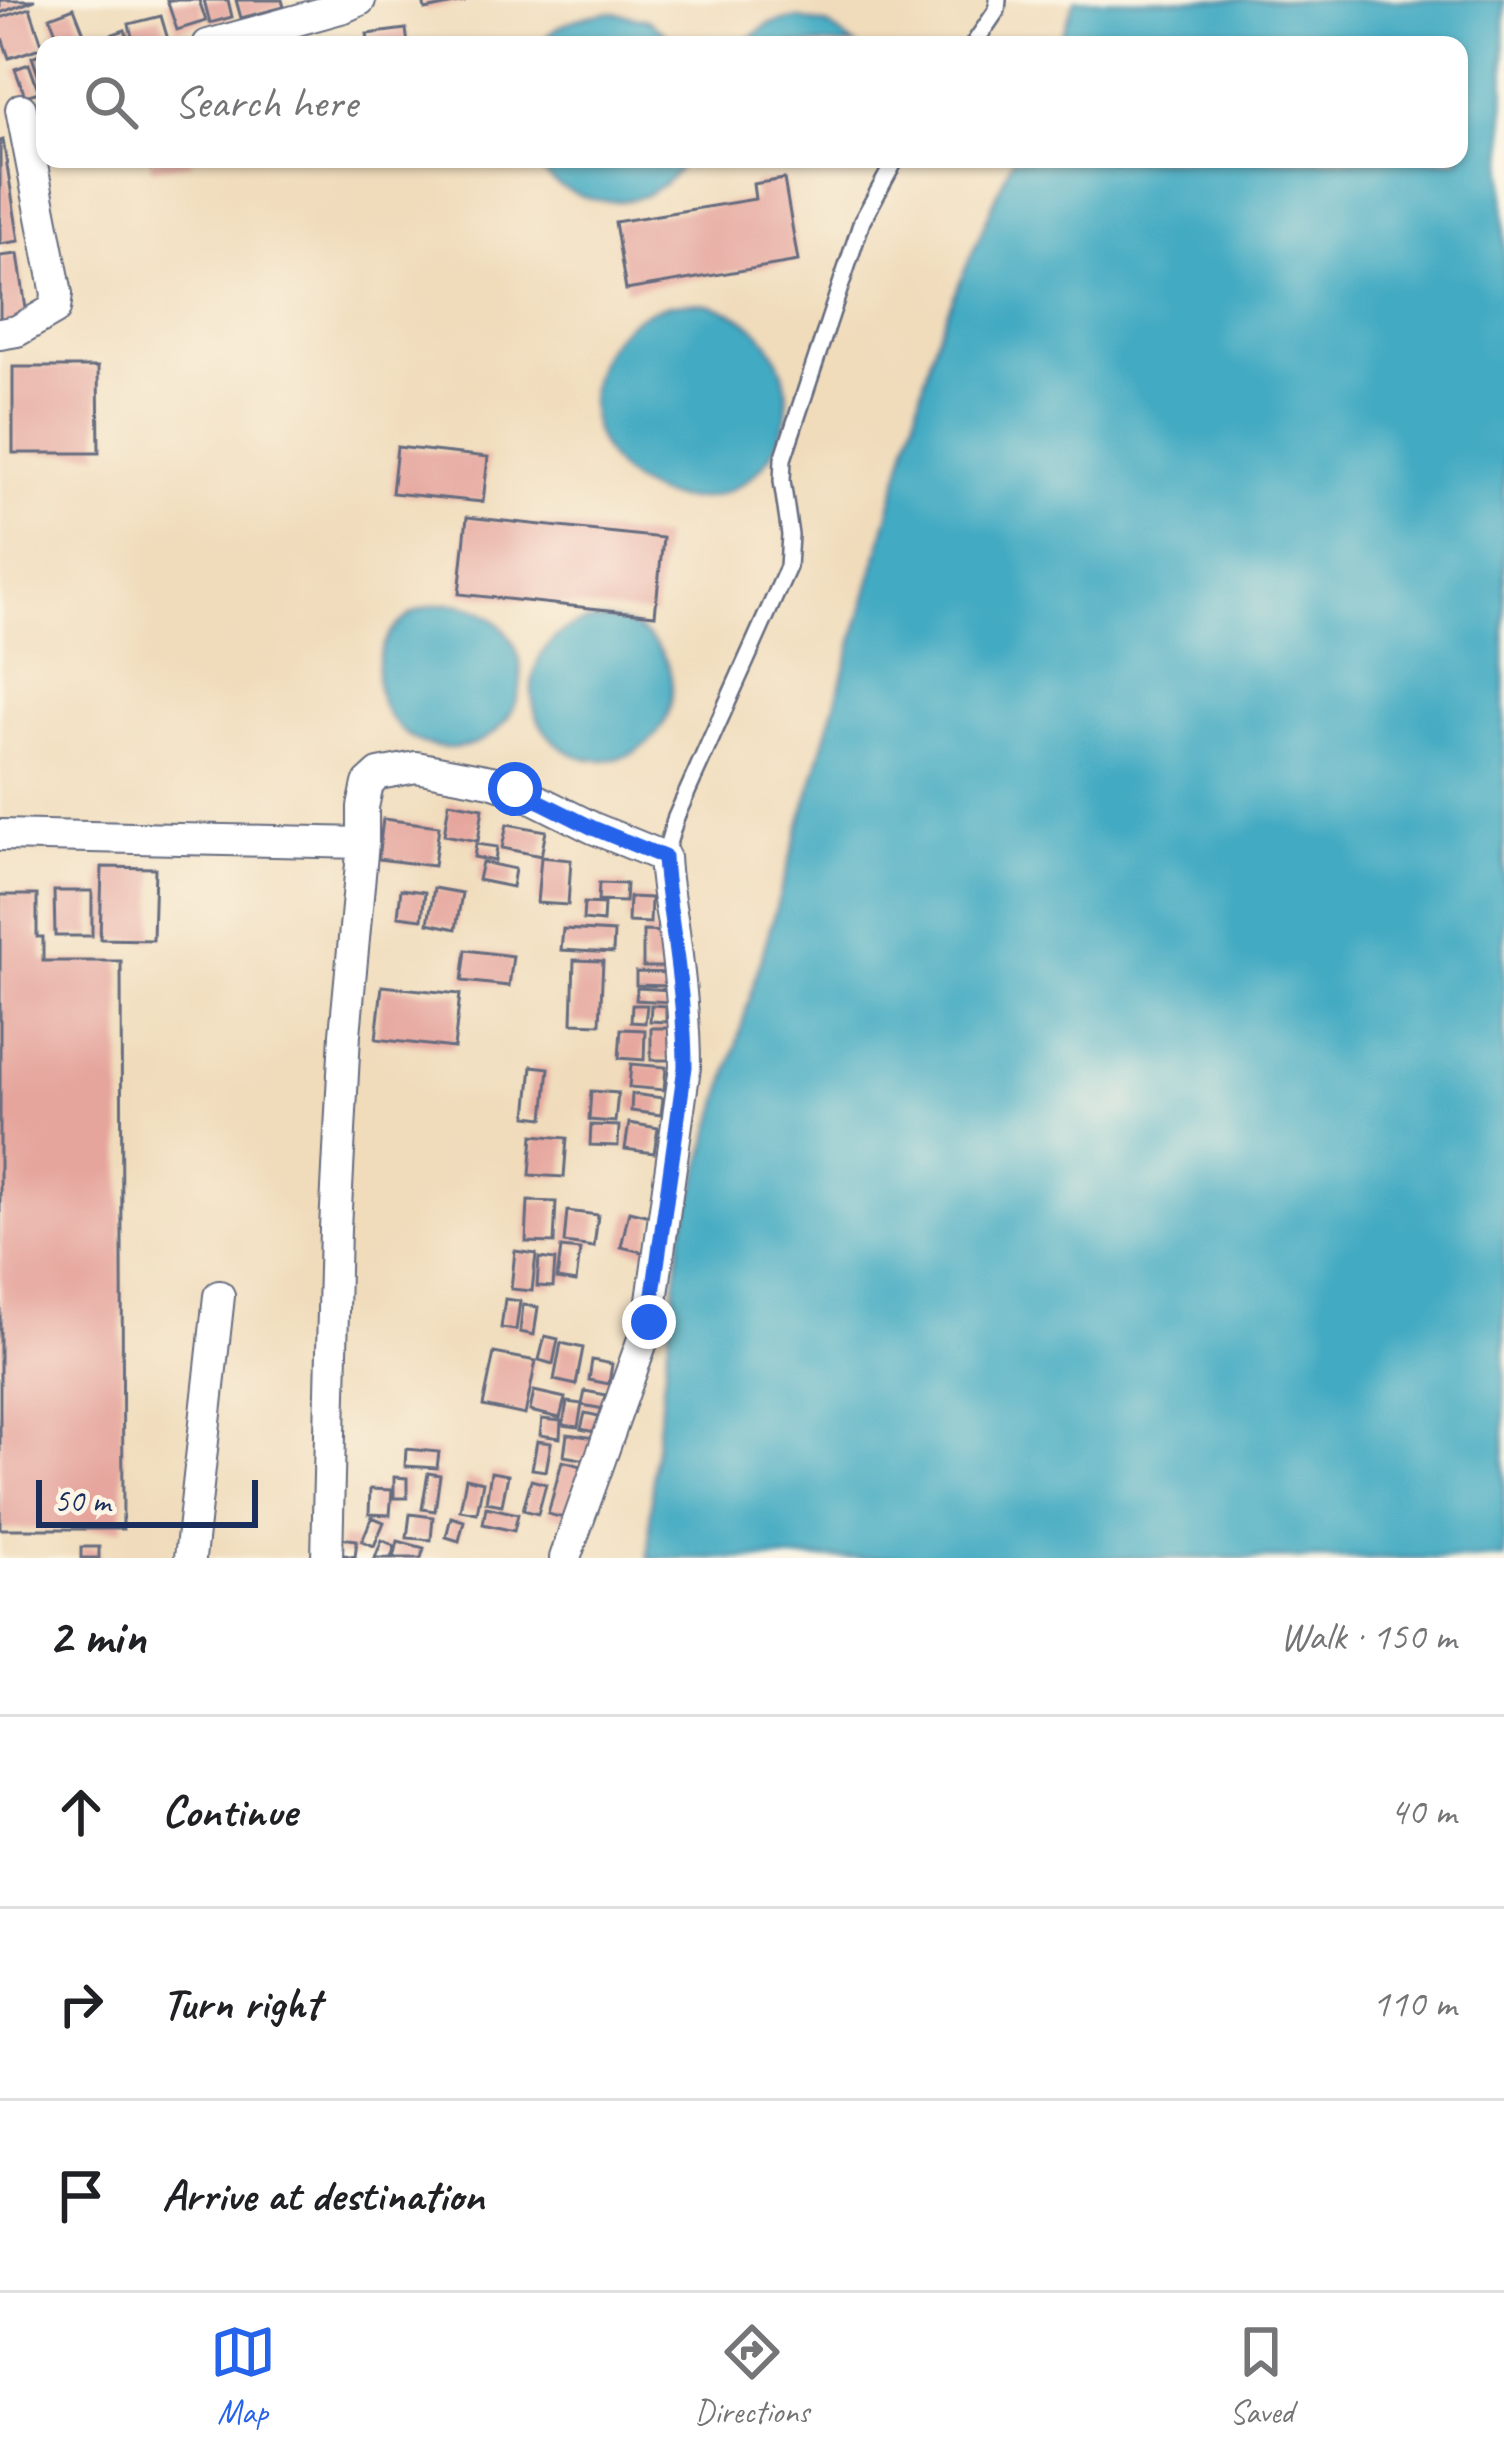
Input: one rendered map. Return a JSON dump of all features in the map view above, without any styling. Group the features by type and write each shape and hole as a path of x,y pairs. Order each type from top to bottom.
{"street":[{"path":"240,36 360,0"},
{"path":"0,334 17,331 55,309 57,294 22,108"},
{"path":"327,1558 335,1228 363,807 368,784 379,774 416,767 515,789 664,857 685,1028 685,1067 649,1322 565,1558"},
{"path":"0,836 363,843"},
{"path":"190,1558 219,1296"}],"lane":[{"path":"979,36 997,10 998,0"},
{"path":"664,857 676,817 788,567 783,459 862,220 891,168"}],"water":[{"path":"1075,0 1504,0 1504,1558 648,1558 653,1471 681,1235 870,583 935,341 1008,168 1468,168 1468,36 1061,36"},
{"path":"612,12 648,20 668,36 547,36 581,18"},
{"path":"798,18 828,25 843,36 753,36 769,24"},
{"path":"540,168 678,168 650,193 612,201 567,190"},
{"path":"689,303 727,310 759,331 780,363 787,401 780,439 759,471 727,492 689,499 651,492 619,471 598,439 591,401 598,363 619,331 651,310"},
{"path":"449,604 476,610 500,625 515,649 521,676 515,703 500,727 476,742 449,748 422,742 398,727 383,703 377,676 383,649 398,625 422,610"},
{"path":"602,620 629,625 652,640 667,663 672,690 667,717 652,740 629,755 602,760 575,755 552,740 537,717 532,690 537,663 552,640 575,625"}],"building":[{"path":"0,0 35,0 0,13"},
{"path":"167,0 199,0 206,21 177,30"},
{"path":"204,0 228,0 232,17 210,23"},
{"path":"236,0 282,0 284,7 241,18"},
{"path":"423,0 464,0 464,2 425,10"},
{"path":"30,8 39,36 36,49 9,58 0,18"},
{"path":"74,8 85,36 57,36 50,17"},
{"path":"161,16 167,36 132,36 129,24"},
{"path":"406,29 407,36 367,36"},
{"path":"29,64 36,93 25,96 15,69"},
{"path":"0,141 19,241 0,244"},
{"path":"784,179 798,261 626,290 615,222 755,199 753,184"},
{"path":"18,254 28,323 0,327 0,256"},
{"path":"13,367 98,367 99,453 13,453"},
{"path":"397,447 488,457 483,502 392,493"},
{"path":"467,517 663,538 655,615 459,594"},
{"path":"449,802 483,808 478,841 444,835"},
{"path":"383,819 439,826 434,866 378,859"},
{"path":"507,824 546,831 541,856 502,848"},
{"path":"476,844 497,847 495,861 474,857"},
{"path":"541,857 571,860 568,905 537,903"},
{"path":"482,862 515,869 512,887 478,880"},
{"path":"102,867 155,868 153,940 100,939"},
{"path":"599,883 626,884 625,902 598,901"},
{"path":"434,888 462,893 456,929 428,923"},
{"path":"401,889 425,892 422,919 398,916"},
{"path":"54,891 92,891 92,936 55,936"},
{"path":"0,895 37,895 37,937 43,937 43,961 121,961 123,1529 0,1529"},
{"path":"629,897 651,898 650,923 628,922"},
{"path":"584,903 604,904 603,922 583,920"},
{"path":"563,929 614,932 613,953 561,950"},
{"path":"643,931 665,932 665,967 643,967"},
{"path":"466,950 513,956 509,986 462,981"},
{"path":"574,960 603,961 600,1024 572,1023"},
{"path":"636,972 672,973 671,986 636,985"},
{"path":"382,986 460,994 454,1048 376,1039"},
{"path":"637,988 670,990 669,1002 636,1000"},
{"path":"632,1005 647,1005 645,1023 631,1022"},
{"path":"651,1005 666,1006 666,1022 650,1021"},
{"path":"651,1028 669,1028 669,1060 651,1060"},
{"path":"621,1029 645,1030 644,1060 619,1058"},
{"path":"631,1064 666,1067 664,1090 629,1087"},
{"path":"532,1066 549,1068 544,1118 527,1116"},
{"path":"591,1091 618,1093 615,1122 589,1120"},
{"path":"632,1094 663,1098 661,1115 631,1111"},
{"path":"629,1123 658,1128 654,1153 625,1149"},
{"path":"591,1125 619,1126 618,1146 590,1145"},
{"path":"533,1135 567,1138 564,1177 530,1175"},
{"path":"528,1201 556,1202 554,1243 526,1242"},
{"path":"567,1211 598,1215 594,1247 564,1243"},
{"path":"629,1211 654,1217 646,1253 621,1247"},
{"path":"561,1248 580,1250 576,1282 557,1279"},
{"path":"515,1251 536,1254 532,1291 511,1289"},
{"path":"539,1258 555,1260 553,1287 537,1286"},
{"path":"505,1299 520,1301 516,1330 501,1328"},
{"path":"523,1305 538,1307 534,1335 520,1332"},
{"path":"545,1336 558,1339 553,1364 539,1360"},
{"path":"561,1343 583,1348 576,1385 554,1380"},
{"path":"494,1353 536,1361 525,1415 483,1406"},
{"path":"592,1360 612,1364 609,1384 589,1380"},
{"path":"534,1391 565,1398 560,1418 530,1411"},
{"path":"585,1391 606,1395 604,1409 582,1405"},
{"path":"567,1402 582,1404 578,1427 563,1425"},
{"path":"585,1413 603,1417 599,1433 581,1429"},
{"path":"542,1419 561,1421 560,1438 540,1435"},
{"path":"567,1434 595,1438 592,1461 564,1456"},
{"path":"537,1441 551,1443 546,1471 532,1469"},
{"path":"406,1449 439,1452 437,1468 405,1466"},
{"path":"562,1461 585,1467 571,1520 548,1514"},
{"path":"491,1472 508,1475 502,1505 486,1502"},
{"path":"428,1473 440,1475 435,1511 422,1509"},
{"path":"394,1477 407,1478 407,1498 394,1498"},
{"path":"466,1478 483,1482 477,1513 460,1510"},
{"path":"531,1480 546,1484 538,1514 523,1510"},
{"path":"370,1489 392,1490 390,1515 369,1514"},
{"path":"486,1507 518,1514 514,1531 483,1524"},
{"path":"410,1514 433,1517 431,1540 407,1538"},
{"path":"372,1517 384,1522 374,1546 362,1541"},
{"path":"451,1517 464,1521 459,1541 446,1537"},
{"path":"341,1538 357,1540 355,1557 339,1554"},
{"path":"382,1540 395,1546 391,1558 375,1558"},
{"path":"398,1541 424,1548 421,1558 394,1558"},
{"path":"81,1547 99,1547 99,1558 81,1558"}],"route":[{"path":"515,789 664,857 685,1028 685,1067 649,1322"}]}
